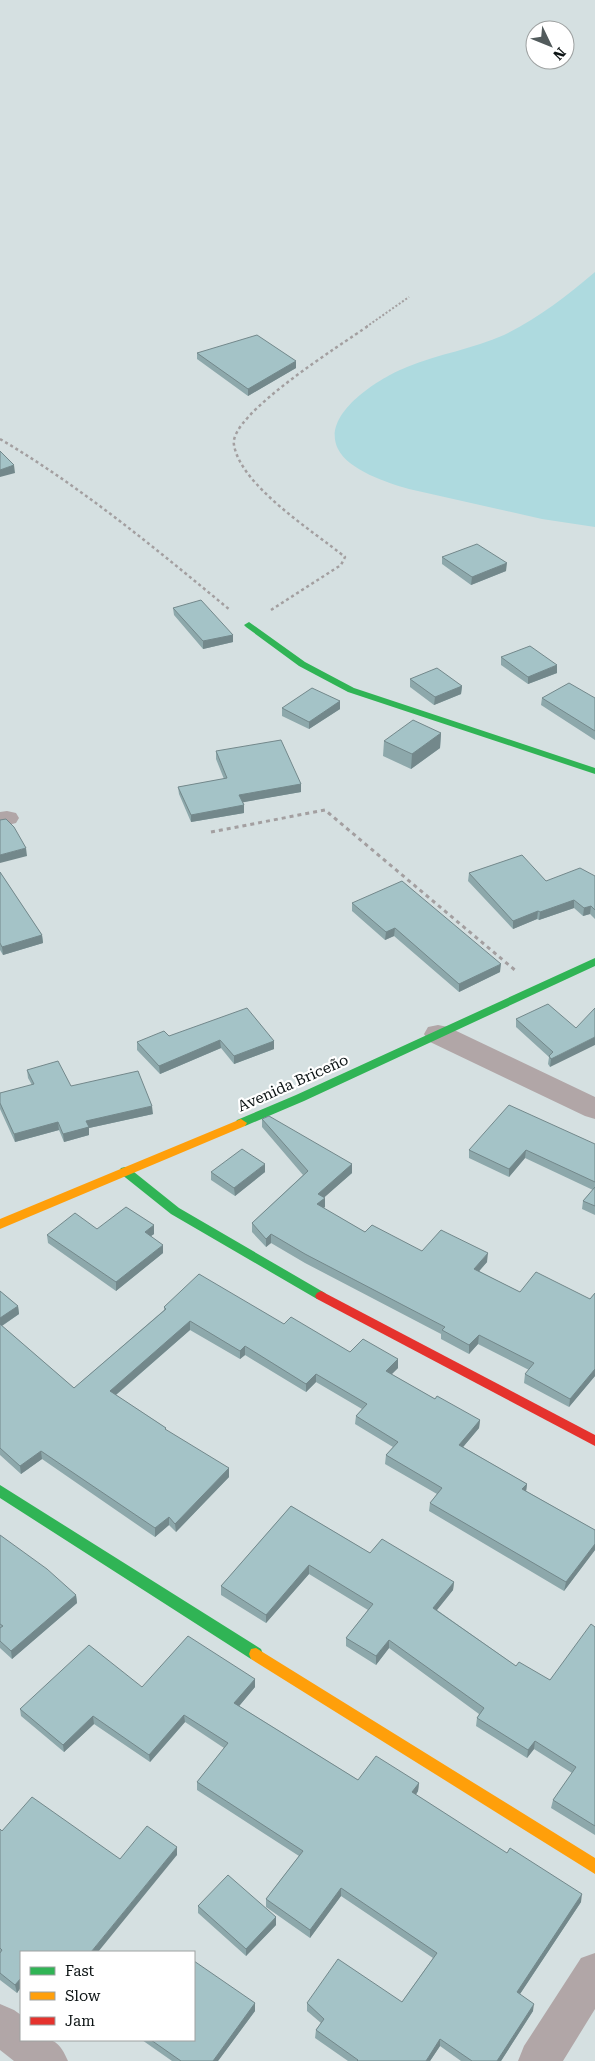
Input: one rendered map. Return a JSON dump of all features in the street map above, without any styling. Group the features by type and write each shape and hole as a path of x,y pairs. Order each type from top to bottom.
{"street":[{"path":"248,625 302,664 352,690 595,771"},
{"name":"Avenida Briceño","path":"0,1224 300,1098 595,962"},
{"path":"438,1034 595,1109"},
{"path":"125,1171 175,1211 278,1273 595,1441"},
{"path":"0,1490 397,1744 595,1867"},
{"path":"539,2061 595,1972"},
{"path":"0,2024 20,2040"},
{"path":"22,2041 47,2061"}],"path":[{"path":"0,439 40,464 101,507 248,625 341,565 345,557 260,489 245,470 238,457 233,443 236,431 268,396 409,297"},
{"path":"211,832 325,810 537,989"}],"shaded area":[{"path":"595,272 595,527 542,519 409,489 369,475 343,457 338,449 335,436 338,423 345,410 369,388 407,367 504,335 528,322 574,290"}],"building":[{"path":"257,335 296,361 248,389 197,353"},
{"path":"0,451 14,465 0,470"},
{"path":"477,544 507,563 472,577 442,557"},
{"path":"201,600 233,635 203,641 173,608"},
{"path":"530,646 557,665 528,677 501,657"},
{"path":"437,668 462,686 435,697 410,679"},
{"path":"569,683 595,698 595,731 542,698"},
{"path":"312,688 340,701 309,722 282,708"},
{"path":"413,720 441,733 412,754 384,741"},
{"path":"281,740 301,784 239,795 244,805 191,815 178,787 227,778 216,751"},
{"path":"6,819 14,827 26,848 0,855 0,820"},
{"path":"522,855 546,881 580,868 595,876 595,910 591,906 584,908 574,900 513,921 469,873"},
{"path":"0,872 42,935 2,947 0,943"},
{"path":"402,881 501,964 459,984 395,928 386,932 352,903"},
{"path":"548,1004 576,1028 595,1008 595,1037 551,1059 549,1056 553,1052 516,1019"},
{"path":"247,1008 274,1041 234,1056 220,1040 159,1066 137,1042 164,1031 169,1036"},
{"path":"58,1061 71,1086 138,1071 152,1106 86,1121 89,1127 63,1134 58,1122 14,1134 0,1103 0,1093 34,1084 27,1070"},
{"path":"509,1105 595,1144 595,1182 526,1150 509,1169 469,1150"},
{"path":"269,1116 352,1164 318,1194 325,1198 317,1204 365,1232 372,1225 422,1251 441,1230 488,1253 474,1269 520,1292 536,1272 590,1299 595,1293 595,1369 570,1399 525,1374 534,1363 479,1335 469,1345 442,1330 445,1327 305,1254 271,1234 266,1239 252,1223 308,1171 262,1119"},
{"path":"242,1149 265,1164 234,1188 211,1172"},
{"path":"595,1187 595,1206 583,1201"},
{"path":"126,1207 154,1225 145,1232 163,1245 116,1282 47,1235 75,1213 97,1229"},
{"path":"199,1274 284,1324 291,1317 350,1352 363,1339 398,1359 386,1371 435,1399 437,1396 480,1420 459,1445 527,1484 522,1489 595,1530 595,1544 566,1582 430,1503 442,1488 386,1455 398,1442 356,1416 367,1404 316,1374 306,1384 245,1346 240,1351 190,1321 110,1391 165,1429 229,1468 175,1524 169,1517 155,1528 41,1451 20,1466 0,1448 0,1324 74,1388 166,1309 164,1307"},
{"path":"0,1291 18,1306 0,1318"},
{"path":"291,1506 370,1553 382,1539 454,1582 433,1608 516,1666 519,1662 550,1680 591,1624 595,1627 595,1826 553,1800 576,1767 535,1741 528,1750 477,1718 484,1708 389,1640 376,1656 346,1638 373,1604 309,1565 266,1615 221,1586"},
{"path":"0,1535 47,1569 76,1595 11,1651 0,1641 0,1628 3,1626 0,1624"},
{"path":"188,1636 255,1679 234,1703 358,1780 376,1756 419,1783 412,1792 507,1853 510,1848 582,1894 517,1992 534,2004 497,2061 472,2061 440,2039 426,2061 357,2061 316,2030 324,2019 307,2003 338,1959 402,2002 437,1953 341,1888 310,1930 266,1899 303,1851 197,1782 228,1743 184,1715 149,1755 93,1716 63,1745 20,1709 89,1645 142,1687"},
{"path":"32,1797 120,1859 147,1826 177,1847 92,1951 20,1951 20,1979 15,1985 0,1973 0,1953 2,1950 0,1948 0,1829 2,1831"},
{"path":"228,1875 276,1917 246,1949 198,1906"},
{"path":"195,1962 255,2003 213,2061 181,2061 152,2041 195,2041"}],"traffic: fast":[{"path":"249,625 302,664 351,690 595,771"},
{"path":"241,1123 300,1098 595,962"},
{"path":"125,1171 175,1211 321,1296"},
{"path":"0,1491 256,1654"}],"traffic: slow":[{"path":"0,1224 241,1123"},
{"path":"256,1654 595,1867"}],"traffic: jam":[{"path":"321,1296 595,1441"}]}
